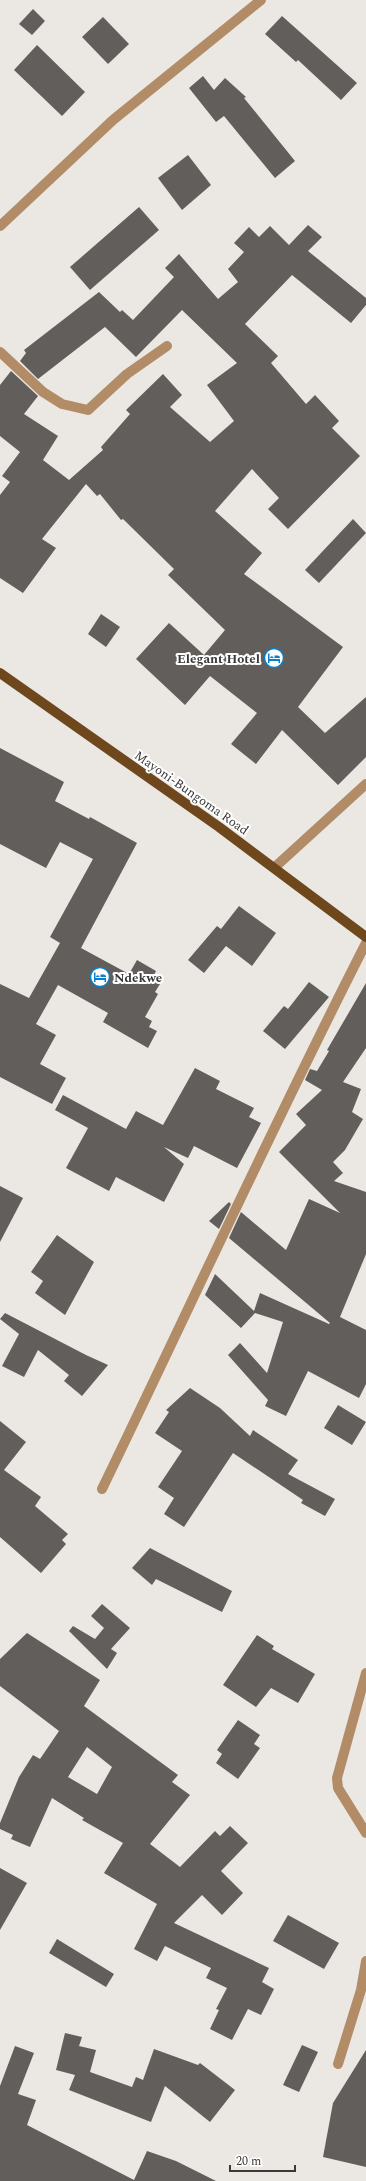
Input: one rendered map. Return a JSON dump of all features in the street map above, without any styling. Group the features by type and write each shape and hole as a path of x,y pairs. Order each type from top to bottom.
{"main road":[{"name":"Mayoni-Bungoma Road","path":"0,673 275,867 366,937"}],"street":[{"path":"0,226 113,120 261,0"},
{"path":"0,352 43,392 62,404 88,410 127,374 167,346"},
{"path":"275,867 366,784"},
{"path":"102,1489 234,1214 298,1075 366,943"},
{"path":"366,1673 336,1778 338,1788 366,1833"},
{"path":"338,2064 362,1990 366,1961"}],"building":[{"path":"33,9 45,21 32,35 19,24"},
{"path":"282,16 357,83 341,100 298,60 296,62 265,34"},
{"path":"103,17 129,44 108,64 82,37"},
{"path":"37,45 85,92 62,116 14,70"},
{"path":"203,76 214,90 225,78 246,97 244,98 295,161 275,178 224,116 216,122 189,88"},
{"path":"188,155 211,185 182,210 158,178"},
{"path":"139,207 159,230 90,290 70,267"},
{"path":"308,225 322,237 308,251 366,298 366,305 351,323 292,275 245,324 278,356 271,363 306,404 315,395 339,421 332,428 360,456 288,529 268,509 279,498 252,469 215,511 262,553 244,574 343,647 298,707 325,733 366,697 366,757 338,785 282,730 256,764 231,744 257,713 210,676 185,705 136,659 169,623 204,655 225,630 168,575 174,569 123,519 121,520 100,494 97,496 86,484 42,539 56,548 23,593 0,578 0,495 10,482 2,476 20,452 0,436 0,385 11,371 38,396 24,414 58,436 43,460 69,480 103,450 101,447 130,414 126,410 163,374 182,395 170,407 210,442 234,421 207,385 237,363 182,310 136,357 105,327 38,379 20,361 26,353 24,350 99,292 120,312 122,310 133,320 174,277 165,268 179,254 218,299 238,282 228,269 244,252 234,243 249,227 259,237 270,226 289,245"},
{"path":"353,519 366,533 319,583 305,570"},
{"path":"101,614 120,627 106,647 88,634"},
{"path":"0,748 64,782 55,801 89,819 90,817 137,843 81,948 129,974 137,960 156,971 152,979 160,984 155,992 158,994 145,1017 152,1021 149,1027 157,1031 148,1048 103,1022 108,1013 58,985 36,1024 56,1035 40,1064 66,1078 52,1104 0,1077 0,984 29,998 60,943 50,937 93,859 60,842 46,868 0,844"},
{"path":"239,906 276,933 252,966 226,946 204,973 188,960 217,926 221,929"},
{"path":"309,982 329,997 285,1049 263,1031 284,1006 288,1009"},
{"path":"366,983 366,1048 343,1082 361,1089 352,1112 363,1119 345,1150 333,1162 343,1173 334,1181 366,1192 366,1254 340,1317 366,1330 366,1384 359,1398 308,1371 286,1416 265,1406 268,1400 228,1355 240,1343 267,1373 283,1322 255,1313 241,1328 205,1295 215,1274 254,1311 260,1293 329,1324 330,1323 229,1238 241,1212 286,1250 309,1199 340,1213 279,1152 306,1125 296,1114 322,1090 305,1080 310,1069 317,1071 329,1051 327,1050"},
{"path":"195,1068 220,1081 216,1089 254,1108 249,1117 261,1123 237,1168 194,1146 188,1158 164,1147 184,1164 164,1202 116,1177 109,1191 66,1168 88,1128 55,1110 63,1095 126,1129 136,1111 163,1125"},
{"path":"0,1186 23,1198 0,1242"},
{"path":"229,1202 231,1204 219,1229 209,1221"},
{"path":"57,1235 94,1262 65,1315 35,1293 43,1281 31,1272"},
{"path":"5,1313 108,1365 82,1396 64,1381 69,1375 38,1350 24,1377 2,1366 19,1334 0,1319"},
{"path":"190,1388 220,1408 250,1436 253,1430 298,1460 288,1474 335,1499 325,1516 301,1503 303,1500 233,1453 184,1527 164,1514 174,1498 158,1487 182,1451 155,1433 169,1412 166,1410"},
{"path":"338,1405 366,1422 352,1445 324,1428"},
{"path":"0,1421 26,1442 4,1470 41,1497 35,1506 68,1534 62,1540 66,1544 41,1573 0,1537"},
{"path":"150,1548 232,1591 222,1612 156,1579 152,1585 132,1568"},
{"path":"102,1604 130,1628 111,1649 117,1653 107,1669 69,1631 73,1626 95,1639 104,1628 91,1616"},
{"path":"27,1633 100,1680 84,1706 178,1775 172,1782 190,1795 150,1844 180,1867 215,1831 220,1836 230,1826 248,1843 221,1871 243,1893 222,1915 202,1895 174,1923 269,1968 262,1982 274,1989 261,2015 248,2009 232,2040 210,2029 219,2010 216,2009 227,1988 206,1978 211,1968 165,1946 157,1961 134,1949 157,1904 104,1873 123,1843 82,1820 84,1818 52,1798 30,1847 11,1839 13,1835 0,1829 0,1823 19,1777 33,1755 40,1759 59,1731 0,1686 0,1659","holes":["87,1747 112,1767 97,1794 68,1777"]},
{"path":"257,1635 274,1646 272,1649 315,1674 298,1703 271,1688 256,1707 223,1685"},
{"path":"238,1720 260,1735 254,1744 260,1748 238,1779 216,1763 222,1754 217,1750"},
{"path":"0,1868 27,1883 0,1930"},
{"path":"288,1915 339,1943 324,1969 273,1941"},
{"path":"57,1939 114,1974 106,1987 49,1953"},
{"path":"65,2033 82,2037 79,2046 96,2050 90,2072 132,2087 136,2077 143,2080 154,2049 198,2065 200,2063 235,2090 210,2122 165,2086 151,2122 69,2090 75,2075 56,2070"},
{"path":"302,2045 318,2052 299,2092 283,2085"},
{"path":"15,2046 34,2053 18,2094 36,2100 27,2125 134,2180 147,2151 176,2161 216,2181 0,2181 0,2086"},
{"path":"366,2050 366,2167 323,2157 333,2103"}],"place":[{"name":"Elegant Hotel","path":"274,658"},
{"name":"Ndekwe","path":"100,977"}]}
